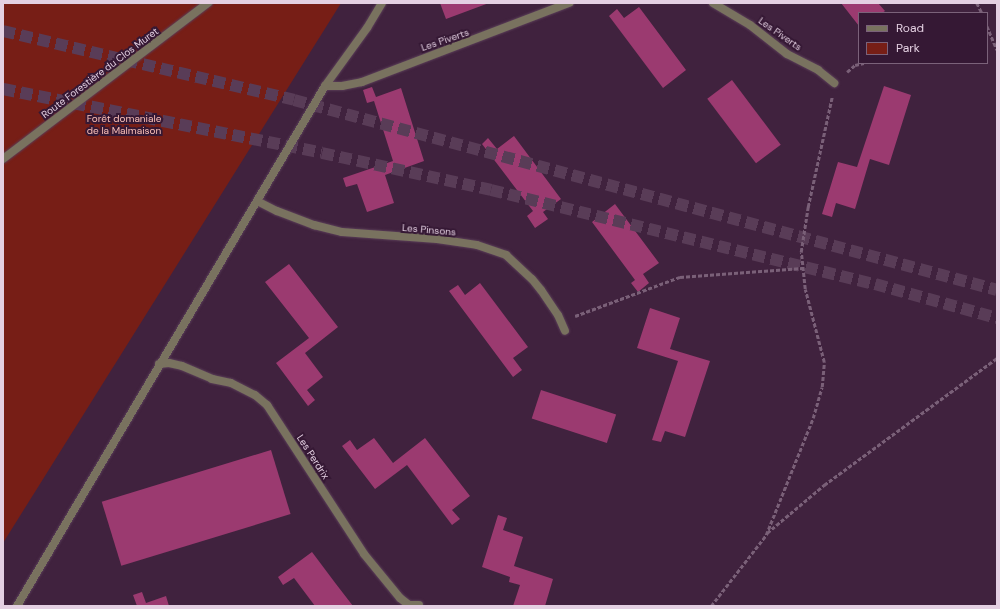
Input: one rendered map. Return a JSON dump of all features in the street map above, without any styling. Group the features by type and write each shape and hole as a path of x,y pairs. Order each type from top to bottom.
{"street":[{"name":"Route Forestière du Clos Muret","path":"3,159 208,3"},
{"path":"17,606 325,86 367,28 382,3"},
{"name":"Les Piverts","path":"325,86 342,86 362,82 569,3"},
{"name":"Les Piverts","path":"713,3 750,25 787,54 818,70 834,83"},
{"name":"Les Pinsons","path":"257,201 277,211 314,225 342,232 437,239 477,245 495,250 506,255 532,279 561,322 565,331"},
{"name":"Les Perdrix","path":"159,364 169,363 182,366 212,379 231,383 256,395 267,405 364,554 400,598 409,605 419,605"}],"path":[{"path":"977,3 982,12"},
{"path":"988,31 997,50"},
{"path":"766,535 813,418 822,387 824,362 805,289 801,252 808,207 830,112 834,83 855,65 860,64"},
{"path":"561,322 680,277 803,268"},
{"path":"711,606 766,535 824,485 997,358"}],"green space":[{"name":"Forêt domaniale de la Malmaison","path":"3,3 341,3 3,543"}],"building":[{"path":"440,3 489,3 446,19"},
{"path":"841,3 878,3 885,11 858,12 858,25"},
{"path":"639,7 686,70 663,88 609,16 617,9 624,18"},
{"path":"732,80 781,145 756,163 707,99"},
{"path":"884,86 911,95 889,165 870,159 855,209 836,203 832,217 822,214 838,162 857,167"},
{"path":"372,87 376,97 401,88 424,161 385,175 394,203 367,212 357,184 346,187 343,178 393,161 374,101 367,103 363,90"},
{"path":"514,136 561,199 543,212 548,219 535,228 527,216 533,211 482,144 488,138 497,149"},
{"path":"615,204 659,263 643,274 649,283 638,292 631,283 635,280 592,222"},
{"path":"289,264 338,327 305,353 323,377 307,390 315,400 308,406 276,363 309,338 265,282"},
{"path":"480,283 528,347 513,358 522,370 513,377 449,291 458,285 465,295"},
{"path":"650,308 680,318 670,349 710,361 685,437 665,431 661,442 652,440 678,361 637,348"},
{"path":"541,390 616,414 607,443 532,419"},
{"path":"374,438 393,463 425,438 470,496 452,510 460,519 452,525 407,465 375,489 342,446 350,440 357,450"},
{"path":"271,450 291,514 121,566 102,502"},
{"path":"498,515 507,518 503,530 523,537 514,566 553,579 545,606 513,606 520,585 509,582 510,577 482,567"},
{"path":"312,552 353,606 315,606 294,578 283,585 278,577"},
{"path":"142,592 146,603 166,596 169,606 137,606 133,595"}],"tunnel":[{"path":"3,31 294,100 997,290"},
{"path":"3,89 322,153 491,190 875,284 997,318"}]}
